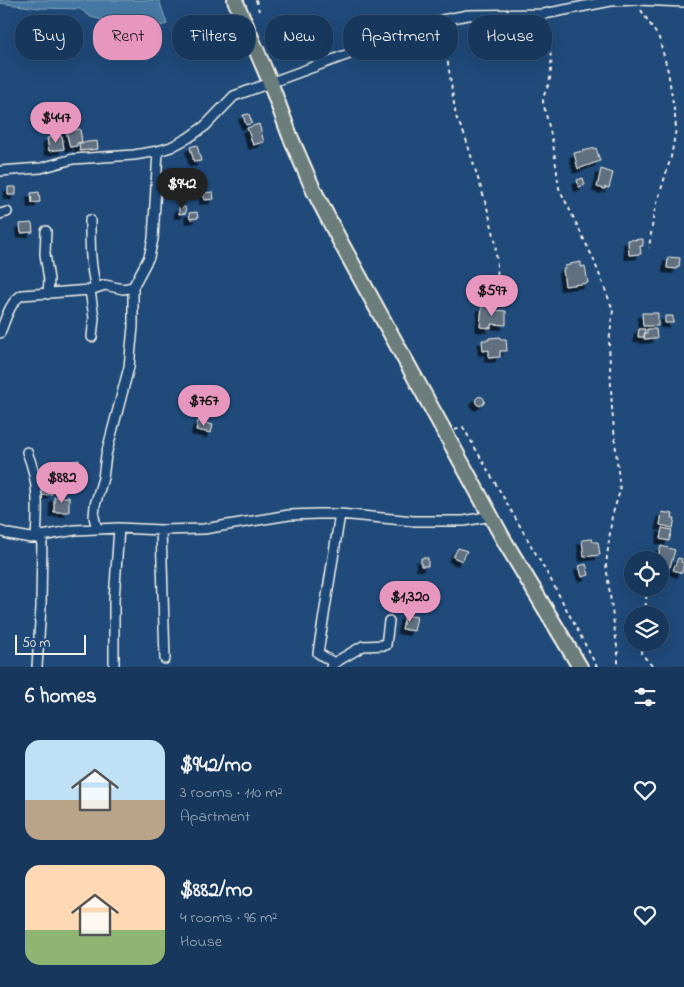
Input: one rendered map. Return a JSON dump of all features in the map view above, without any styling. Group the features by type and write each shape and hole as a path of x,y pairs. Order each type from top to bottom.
{"main road":[{"path":"235,0 314,191 491,516 580,667"}],"street":[{"path":"530,15 611,1 684,2"},
{"path":"0,171 41,168 73,159 158,151 171,147 196,133 234,96 343,57"},
{"path":"97,529 94,505 103,478 106,455 128,367 133,327 133,287 149,258 153,239 158,151"},
{"path":"90,220 94,318 92,337"},
{"path":"46,231 48,294"},
{"path":"0,333 18,297 22,295 93,289 105,285 123,289 133,287"},
{"path":"27,452 36,478 38,505 41,606 36,667"},
{"path":"0,532 39,537 75,530 119,528 161,530 204,529 289,515 340,514 414,521 464,521 491,516"},
{"path":"340,514 318,653 332,665 363,646 386,645 389,621"},
{"path":"114,667 114,593 119,528"},
{"path":"161,530 165,659"}],"path":[{"path":"256,0 259,11"},
{"path":"630,0 643,11 659,38 668,71 676,129 671,157 654,213 649,248"},
{"path":"448,60 456,116 465,136 495,239 498,280"},
{"path":"552,60 553,66 548,87 543,96 545,113 553,143 559,188 593,258 613,310 609,343 612,409 620,491 612,516 606,565 618,654 618,667"},
{"path":"446,433 463,427 551,580 597,667"},
{"path":"641,651 653,667"}],"water":[{"path":"0,0 159,0 167,24 162,25 162,15 93,15 93,18 80,9 39,8 0,3"}],"building":[{"path":"64,114 66,125 55,126 54,115"},
{"path":"249,114 252,123 246,125 243,115"},
{"path":"259,124 264,142 253,145 247,128"},
{"path":"75,128 75,130 80,129 82,142 77,143 77,146 70,147 66,131 68,131 67,129"},
{"path":"62,136 64,149 49,151 47,138"},
{"path":"97,141 98,149 80,151 79,143"},
{"path":"197,145 201,161 194,162 190,147"},
{"path":"596,148 600,161 578,169 574,153"},
{"path":"601,169 613,173 609,188 597,187"},
{"path":"583,178 585,185 579,187 577,180"},
{"path":"8,187 16,187 16,195 8,195"},
{"path":"39,192 40,202 32,203 31,193"},
{"path":"213,192 214,199 204,200 204,193"},
{"path":"179,207 185,207 186,213 179,214"},
{"path":"197,212 198,218 190,219 189,213"},
{"path":"32,223 33,232 21,233 20,224"},
{"path":"643,239 643,246 640,246 641,254 629,255 628,240"},
{"path":"668,257 680,258 677,269 667,268"},
{"path":"581,262 581,267 585,266 588,283 565,286 563,269 566,268 565,266"},
{"path":"482,306 492,306 492,310 506,311 506,325 491,324 491,328 480,327"},
{"path":"642,313 658,313 658,326 643,326"},
{"path":"665,316 673,316 673,323 665,323"},
{"path":"639,329 645,329 644,337 638,337"},
{"path":"647,329 656,329 657,338 644,339"},
{"path":"500,337 500,339 506,339 507,351 500,351 500,357 489,358 489,350 483,351 482,340"},
{"path":"480,397 484,401 480,405 476,401"},
{"path":"198,421 213,425 211,433 196,430"},
{"path":"79,460 80,465 69,467 68,462"},
{"path":"51,487 52,494 39,496 38,489"},
{"path":"54,497 69,497 69,512 54,512"},
{"path":"662,512 673,514 672,518 675,518 673,528 660,525"},
{"path":"662,528 672,530 669,541 660,539"},
{"path":"592,539 593,542 598,542 600,555 584,557 582,540"},
{"path":"661,546 675,550 670,567 669,551 660,551"},
{"path":"458,548 467,551 462,561 453,557"},
{"path":"421,558 428,558 428,566 421,566"},
{"path":"678,558 682,559 681,562 684,563 682,573 673,570"},
{"path":"586,564 589,575 582,577 579,566"},
{"path":"405,615 417,617 414,631 402,629"}]}
